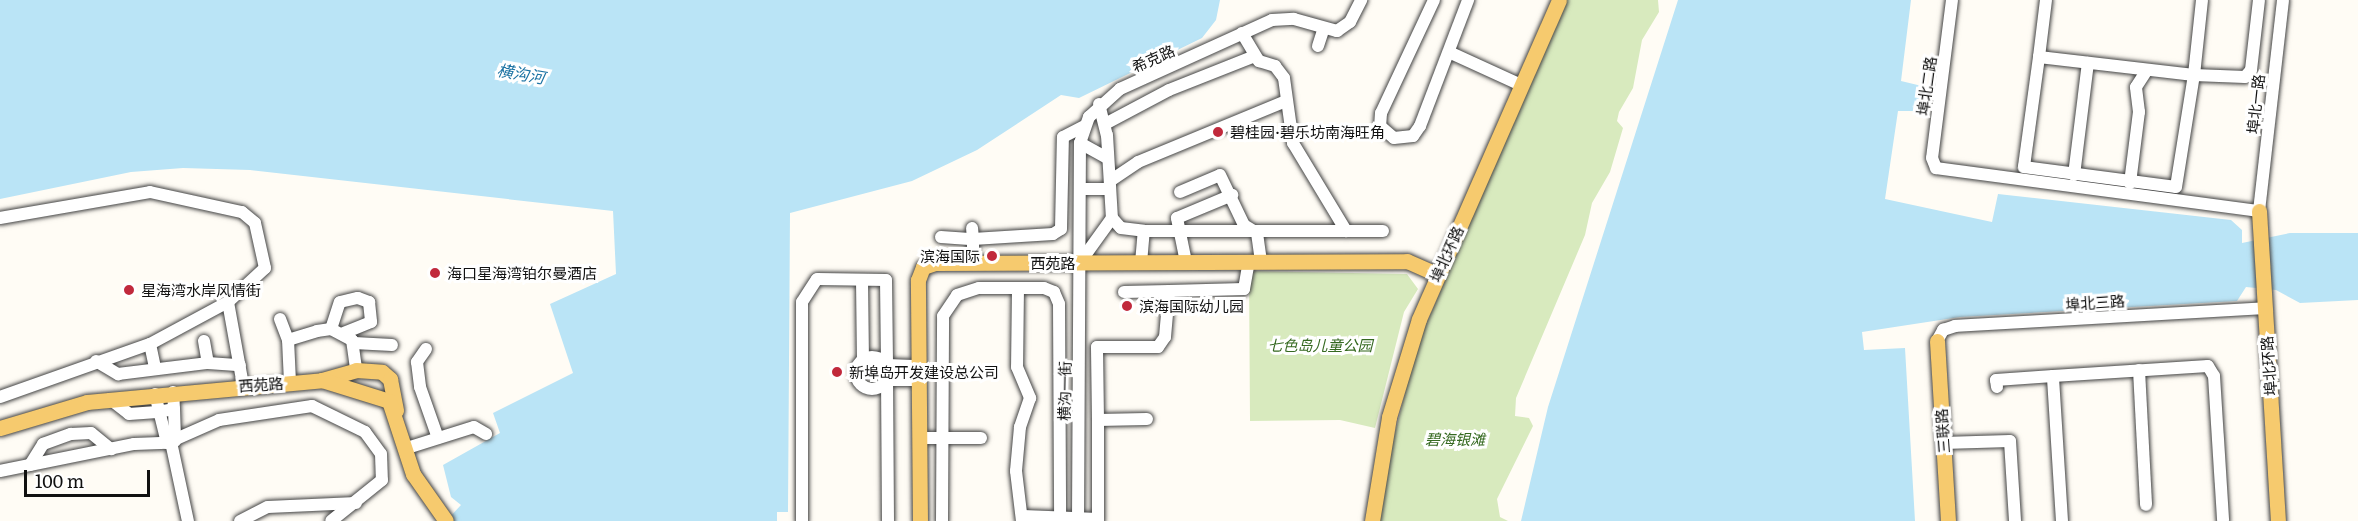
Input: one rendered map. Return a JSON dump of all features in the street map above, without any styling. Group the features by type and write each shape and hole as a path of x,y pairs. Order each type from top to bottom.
{"main road":[{"name":"埠北环路","path":"1372,521 1389,417 1436,274 1559,0"},
{"name":"埠北环路","path":"2259,211 2263,308 2278,521"},
{"name":"西苑路","path":"920,521 920,273 935,263 1415,262 1436,274"},
{"name":"三联路","path":"1936,341 1948,521"},
{"path":"322,380 356,370 382,372 390,379 396,413 408,448 413,474 434,509 446,521"},
{"name":"西苑路","path":"0,428 46,411 110,399 243,385 322,380 389,401 396,413"}],"street":[{"path":"1318,46 1324,28 1342,29 1360,0"},
{"path":"1434,0 1386,100 1380,126 1385,133 1403,140 1413,136 1452,52 1468,0"},
{"name":"埠北二路","path":"1952,0 1932,158 1941,171 2259,211"},
{"path":"2046,0 2040,57 2022,162 2027,170 2172,188 2178,184 2202,0"},
{"path":"2040,57 2194,75 2245,77 2251,70 2259,0"},
{"name":"埠北一路","path":"2259,211 2282,0"},
{"name":"希克路","path":"1081,262 1080,143 1085,126 1099,104 1157,72 1280,18 1324,28"},
{"path":"1242,33 1255,56 1275,66 1284,78 1293,143 1346,231"},
{"path":"1452,52 1521,86"},
{"path":"1105,123 1169,90 1255,56"},
{"path":"2074,176 2088,63"},
{"path":"2130,183 2139,112 2136,87 2147,70"},
{"path":"1157,72 1169,90"},
{"path":"1081,189 1110,185 1138,162 1286,101"},
{"path":"1099,104 1105,123 1112,218 1121,228 1144,231 1257,233 1383,231"},
{"path":"941,237 972,233 1053,234 1061,229 1063,137 1085,126"},
{"path":"1080,143 1107,158"},
{"path":"1180,192 1220,175 1232,195 1244,225 1257,233"},
{"path":"0,218 150,192 242,212 255,223 265,268 228,302 150,344 0,396"},
{"path":"1186,262 1177,218 1232,195"},
{"path":"1081,262 1112,218"},
{"path":"1141,263 1144,231"},
{"path":"972,233 973,264"},
{"path":"1125,292 1244,289 1255,262 1257,233"},
{"name":"横沟一街","path":"1078,518 1081,262"},
{"path":"802,521 802,302 817,279 886,280 888,521"},
{"path":"862,279 863,358 859,386 876,388 887,380 920,373"},
{"path":"942,521 946,307 971,288 1044,288 1054,292 1059,304 1060,518"},
{"path":"1018,288 1017,367 1030,398 1020,427 1016,471 1022,518 1098,520 1097,348 1158,347 1165,337 1169,291"},
{"path":"228,302 243,385"},
{"name":"埠北三路","path":"1936,341 1943,330 1955,326 2263,308"},
{"path":"280,319 288,340 290,382"},
{"path":"288,340 338,331 354,343 392,345"},
{"path":"204,340 208,363"},
{"path":"354,343 356,370"},
{"path":"150,344 155,368"},
{"path":"426,349 417,362 420,387 438,438"},
{"path":"863,358 920,373"},
{"path":"96,361 118,374 208,363 240,365"},
{"path":"1997,387 1996,380 2139,370 2212,368 2223,521"},
{"path":"2139,370 2146,505"},
{"path":"2053,376 2062,521"},
{"path":"171,442 173,392"},
{"path":"155,394 157,412 171,442 188,521"},
{"path":"110,399 129,414 174,409"},
{"path":"0,471 111,449 171,442 195,427 219,420 312,406 365,432 381,454 382,480 331,521"},
{"path":"1098,420 1147,419"},
{"path":"408,448 474,427 486,434"},
{"path":"30,465 43,444 71,434 90,433 111,449"},
{"path":"920,438 981,438"},
{"path":"1943,443 2010,441 2015,521"},
{"path":"240,521 268,507 356,503"}],"green space":[{"name":"碧海银滩","path":"1565,0 1658,0 1659,12 1642,40 1633,88 1619,112 1617,121 1623,128 1610,172 1592,203 1585,235 1516,398 1515,416 1529,418 1533,426 1497,499 1500,517 1508,521 1379,521 1391,449 1417,346"},
{"name":"七色岛儿童公园","path":"1249,271 1407,274 1418,289 1404,312 1375,428 1340,420 1250,421"}],"water":[{"name":"横沟河","path":"0,0 1220,0 1216,20 1202,38 1079,98 1061,95 977,150 912,181 790,213 788,512 777,512 777,521 446,521 461,505 451,497 443,465 500,433 493,413 573,373 550,304 616,274 613,211 250,170 183,168 131,172 0,199"},
{"path":"1678,0 1911,0 1901,81 1926,87 1924,111 1898,111 1885,199 1992,222 1998,194 2231,220 2242,230 2242,243 2290,233 2358,233 2358,300 2300,303 2276,290 2246,287 2237,301 1960,317 1862,332 1864,350 1905,348 1915,521 1521,521 1548,407"}],"place":[{"name":"碧桂园·碧乐坊南海旺角","path":"1218,132"},
{"name":"滨海国际","path":"992,256"},
{"name":"海口星海湾铂尔曼酒店","path":"435,273"},
{"name":"星海湾水岸风情街","path":"129,290"},
{"name":"滨海国际幼儿园","path":"1127,306"},
{"name":"新埠岛开发建设总公司","path":"837,372"}]}
